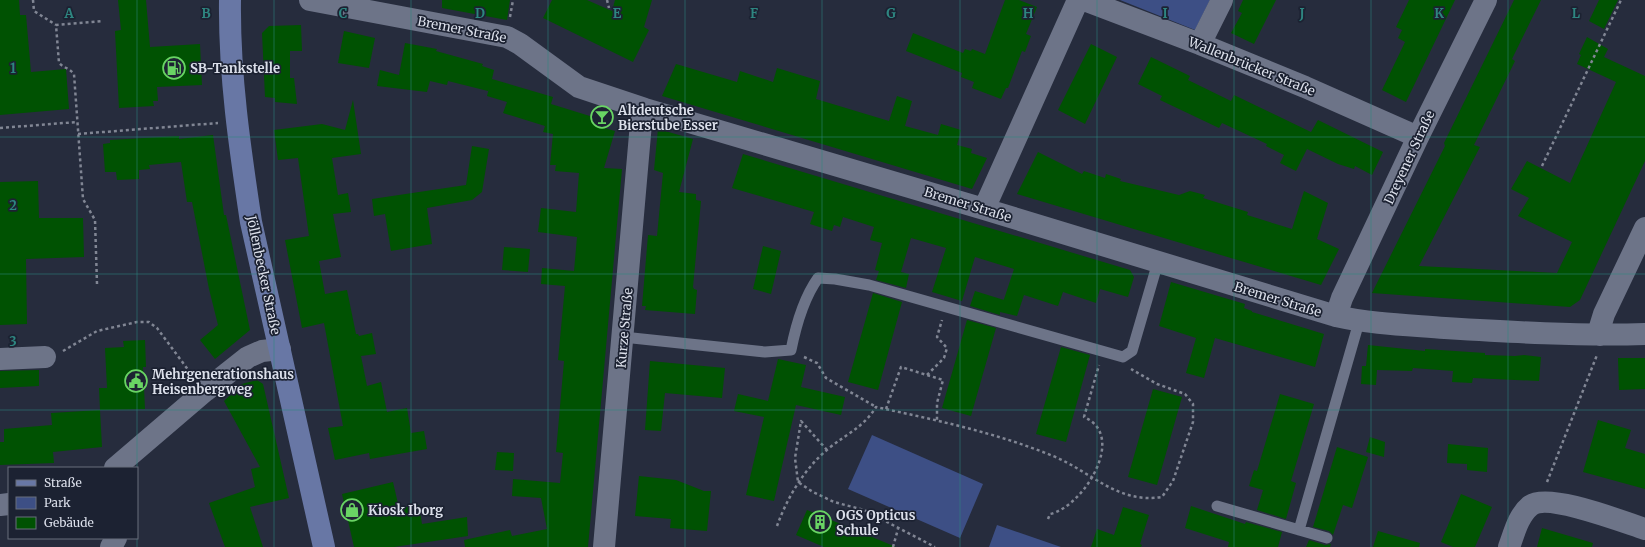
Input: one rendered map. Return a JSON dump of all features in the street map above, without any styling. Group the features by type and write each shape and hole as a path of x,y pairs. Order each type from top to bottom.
{"main road":[{"name":"Jöllenbecker Straße","path":"230,0 231,62 252,222 324,547"}],"street":[{"name":"Bremer Straße","path":"310,0 507,37 520,44 579,87 645,109 1359,322 1600,335 1645,334"},
{"path":"984,209 1078,0"},
{"name":"Wallenbrücker Straße","path":"1084,0 1200,44 1305,87 1418,137"},
{"path":"1200,44 1222,0"},
{"name":"Dreyener Straße","path":"1336,316 1342,298 1418,137 1486,0"},
{"name":"Kurze Straße","path":"604,547 641,123 645,109"},
{"path":"1600,335 1600,328 1604,314 1645,228"},
{"path":"116,467 205,391 248,357 262,352 280,349"},
{"path":"0,359 45,356"},
{"path":"1509,547 1521,516 1536,502 1545,501 1561,503 1645,529"}],"lane":[{"path":"623,337 765,352 791,350 795,329 809,291 818,278 835,279 869,285 1123,357 1132,351 1158,262"},
{"path":"1299,530 1359,322"},
{"path":"1217,506 1327,538"}],"path":[{"path":"33,0 34,11 56,25 102,21"},
{"path":"608,0 609,8"},
{"path":"1542,166 1621,0"},
{"path":"56,25 59,63 63,67 70,68 74,74 83,199 95,220 97,284"},
{"path":"78,134 238,121"},
{"path":"0,128 78,122"},
{"path":"927,375 944,358 947,348 938,337 945,306"},
{"path":"45,356 67,349 97,331 137,322 149,322 157,328 205,391"},
{"path":"1545,501 1548,477 1597,355 1600,335"},
{"path":"791,350 817,363 826,378 842,389 876,407 937,420 1054,456 1127,496 1146,499 1162,497 1173,481 1193,422 1193,404 1185,394 1157,384 1132,370 1123,357"},
{"path":"1048,519 1050,514 1061,512 1078,496 1091,477 1102,456 1102,436 1093,421 1084,416 1104,351"},
{"path":"886,409 901,367 943,380 937,403 937,420"},
{"path":"777,526 785,504 798,482 826,450 868,420 876,407"},
{"path":"826,450 801,421 795,458 798,482 813,492 834,502 864,510 935,547"},
{"path":"893,547 898,529"}],"green space":[{"path":"1120,0 1210,0 1195,30"},
{"path":"872,435 983,484 960,538 848,489"},
{"path":"997,525 1061,547 989,547"}],"building":[{"path":"0,0 19,0 20,15 26,15 31,72 66,69 69,109 0,115"},
{"path":"118,0 146,0 150,47 200,44 202,85 157,87 158,101 153,101 154,106 119,108 115,31 121,30"},
{"path":"442,0 510,0 507,20 442,8"},
{"path":"552,0 587,0 612,11 615,0 652,0 644,27 649,30 633,62 543,18"},
{"path":"1005,0 1019,0 1037,7 1026,34 1031,36 1025,52 1022,51 1008,88 1006,88 1001,99 972,88 974,82 961,77 962,73 906,51 913,33 963,53 965,49 971,51 972,49 985,54"},
{"path":"1243,0 1276,0 1254,44 1231,33 1242,13 1238,11"},
{"path":"1409,0 1455,0 1406,102 1382,90 1405,42 1398,38 1402,30 1396,27"},
{"path":"1514,0 1541,0 1512,59 1515,61 1474,145 1480,147 1419,266 1557,273 1572,242 1518,216 1529,198 1511,189 1527,161 1570,183 1616,82 1577,64 1581,55 1579,54 1587,37 1608,49 1604,57 1645,76 1645,161 1580,300 1570,307 1372,293 1445,146 1444,143"},
{"path":"1599,0 1618,0 1604,29 1589,21"},
{"path":"301,25 302,51 290,51 290,78 294,78 297,104 275,102 275,98 265,97 262,33 269,26"},
{"path":"344,31 375,38 369,68 338,63"},
{"path":"405,43 437,49 436,51 483,64 482,66 494,70 492,79 553,97 551,104 606,121 604,128 615,131 604,168 622,169 588,547 465,547 464,540 510,530 512,536 547,529 541,498 512,496 513,479 560,483 563,453 556,452 564,361 558,360 565,286 541,284 542,268 574,271 577,237 538,232 541,208 576,212 579,173 555,171 556,165 550,165 553,134 543,132 545,126 503,113 507,102 487,96 489,88 488,91 448,81 447,85 430,81 427,92 377,86 380,70 399,75"},
{"path":"1091,44 1117,57 1085,124 1058,110"},
{"path":"1151,57 1190,76 1188,80 1231,101 1234,95 1311,132 1318,120 1383,152 1372,175 1355,166 1354,169 1338,164 1307,149 1296,171 1280,163 1284,155 1266,146 1267,144 1222,123 1219,128 1160,100 1162,96 1138,84"},
{"path":"676,64 737,82 740,71 773,82 777,68 820,81 816,99 889,121 897,96 912,101 905,126 938,135 941,124 961,130 957,145 972,149 971,153 987,158 972,189 662,96"},
{"path":"353,100 361,154 332,158 338,195 348,193 351,212 333,214 341,257 319,261 325,294 347,290 356,334 359,336 372,333 376,354 361,356 367,386 381,382 387,412 407,408 411,433 424,431 427,449 370,459 369,453 335,460 328,428 343,426 324,323 302,328 285,240 309,236 298,158 278,160 274,130 322,124 345,130"},
{"path":"658,129 693,139 679,192 696,194 696,200 701,201 693,287 697,290 695,314 645,310 646,306 642,306 648,235 657,236 663,173 654,170"},
{"path":"213,135 224,215 226,215 250,330 215,359 200,340 218,325 209,289 192,202 187,202 181,162 149,165 150,169 139,170 139,179 117,180 116,172 105,172 103,144 110,143 110,140 179,136 179,139"},
{"path":"472,146 489,149 482,192 472,200 427,208 432,244 391,251 385,214 374,216 372,199 466,185"},
{"path":"1038,152 1082,174 1084,171 1105,178 1106,174 1121,179 1120,181 1179,195 1190,191 1205,195 1203,198 1248,212 1247,215 1292,229 1304,191 1328,203 1317,239 1339,249 1321,285 1017,194"},
{"path":"743,154 1130,270 1134,277 1128,297 1100,289 1096,303 1063,292 1058,306 1024,295 1017,316 1000,312 1000,315 970,306 975,291 1004,300 1014,269 975,257 962,301 932,292 946,248 911,238 901,272 909,274 906,288 876,280 879,271 875,270 882,243 870,240 874,227 843,217 840,227 834,225 832,231 810,224 814,212 732,188"},
{"path":"38,181 39,218 83,218 84,257 26,259 27,324 0,325 0,182"},
{"path":"763,246 781,251 771,294 753,289"},
{"path":"504,247 530,249 528,272 502,270"},
{"path":"1171,282 1245,304 1244,308 1252,312 1324,334 1315,367 1215,338 1204,378 1186,373 1196,338 1159,326"},
{"path":"873,293 902,302 878,390 848,382"},
{"path":"967,320 996,328 971,416 942,408"},
{"path":"145,340 146,367 143,367 145,409 100,410 99,388 107,388 105,348 124,347 123,341"},
{"path":"1368,345 1425,351 1425,349 1485,353 1485,355 1524,355 1541,357 1539,381 1473,378 1472,383 1452,382 1453,371 1413,368 1412,371 1377,370 1376,385 1361,384 1362,366 1366,366"},
{"path":"1061,347 1090,355 1066,442 1036,434"},
{"path":"1618,358 1645,358 1645,389 1619,390"},
{"path":"778,359 806,365 801,387 845,397 841,415 796,405 774,501 746,495 764,417 734,411 738,394 768,401"},
{"path":"650,361 725,368 722,398 665,393 661,431 645,430"},
{"path":"39,370 39,386 0,388 0,371"},
{"path":"257,380 263,384 289,498 250,507 263,547 225,547 209,503 255,487 251,469 260,467 224,401 242,384"},
{"path":"1153,389 1182,397 1157,485 1128,477"},
{"path":"1280,394 1314,404 1291,481 1296,483 1286,519 1257,510 1263,490 1249,486 1254,470 1257,471"},
{"path":"100,410 102,447 53,452 54,463 0,465 0,442 4,442 4,429 52,425 51,413"},
{"path":"1598,420 1631,430 1625,448 1645,454 1645,489 1583,472"},
{"path":"1370,437 1385,442 1384,457 1366,452"},
{"path":"1448,444 1488,448 1487,472 1467,470 1467,464 1447,463"},
{"path":"1337,447 1368,457 1352,508 1343,505 1333,535 1329,531 1313,527"},
{"path":"497,452 514,453 513,471 495,470"},
{"path":"639,476 676,480 704,491 711,491 707,531 670,528 671,519 635,516"},
{"path":"393,482 399,508 419,505 422,524 467,517 468,536 394,547 354,547 342,494"},
{"path":"1461,494 1492,507 1475,547 1453,547 1441,542"},
{"path":"1191,506 1245,524 1246,522 1282,532 1278,547 1228,547 1229,542 1185,528"},
{"path":"1123,507 1149,515 1140,544 1142,545 1141,547 1091,547 1097,529 1114,535"},
{"name":"OGS Opticus Schule","path":"807,510 896,547 824,547 796,535"},
{"path":"1542,528 1593,543 1592,547 1537,547"},
{"path":"1378,531 1420,543 1419,547 1373,547"},
{"path":"1309,540 1325,545 1331,544 1330,547 1306,547"}],"place":[{"name":"SB-Tankstelle","path":"174,68"},
{"name":"Altdeutsche Bierstube Esser","path":"602,117"},
{"name":"Mehrgenerationshaus Heisenbergweg","path":"136,381"},
{"name":"Kiosk Iborg","path":"352,510"},
{"name":"OGS Opticus Schule","path":"820,522"}]}
